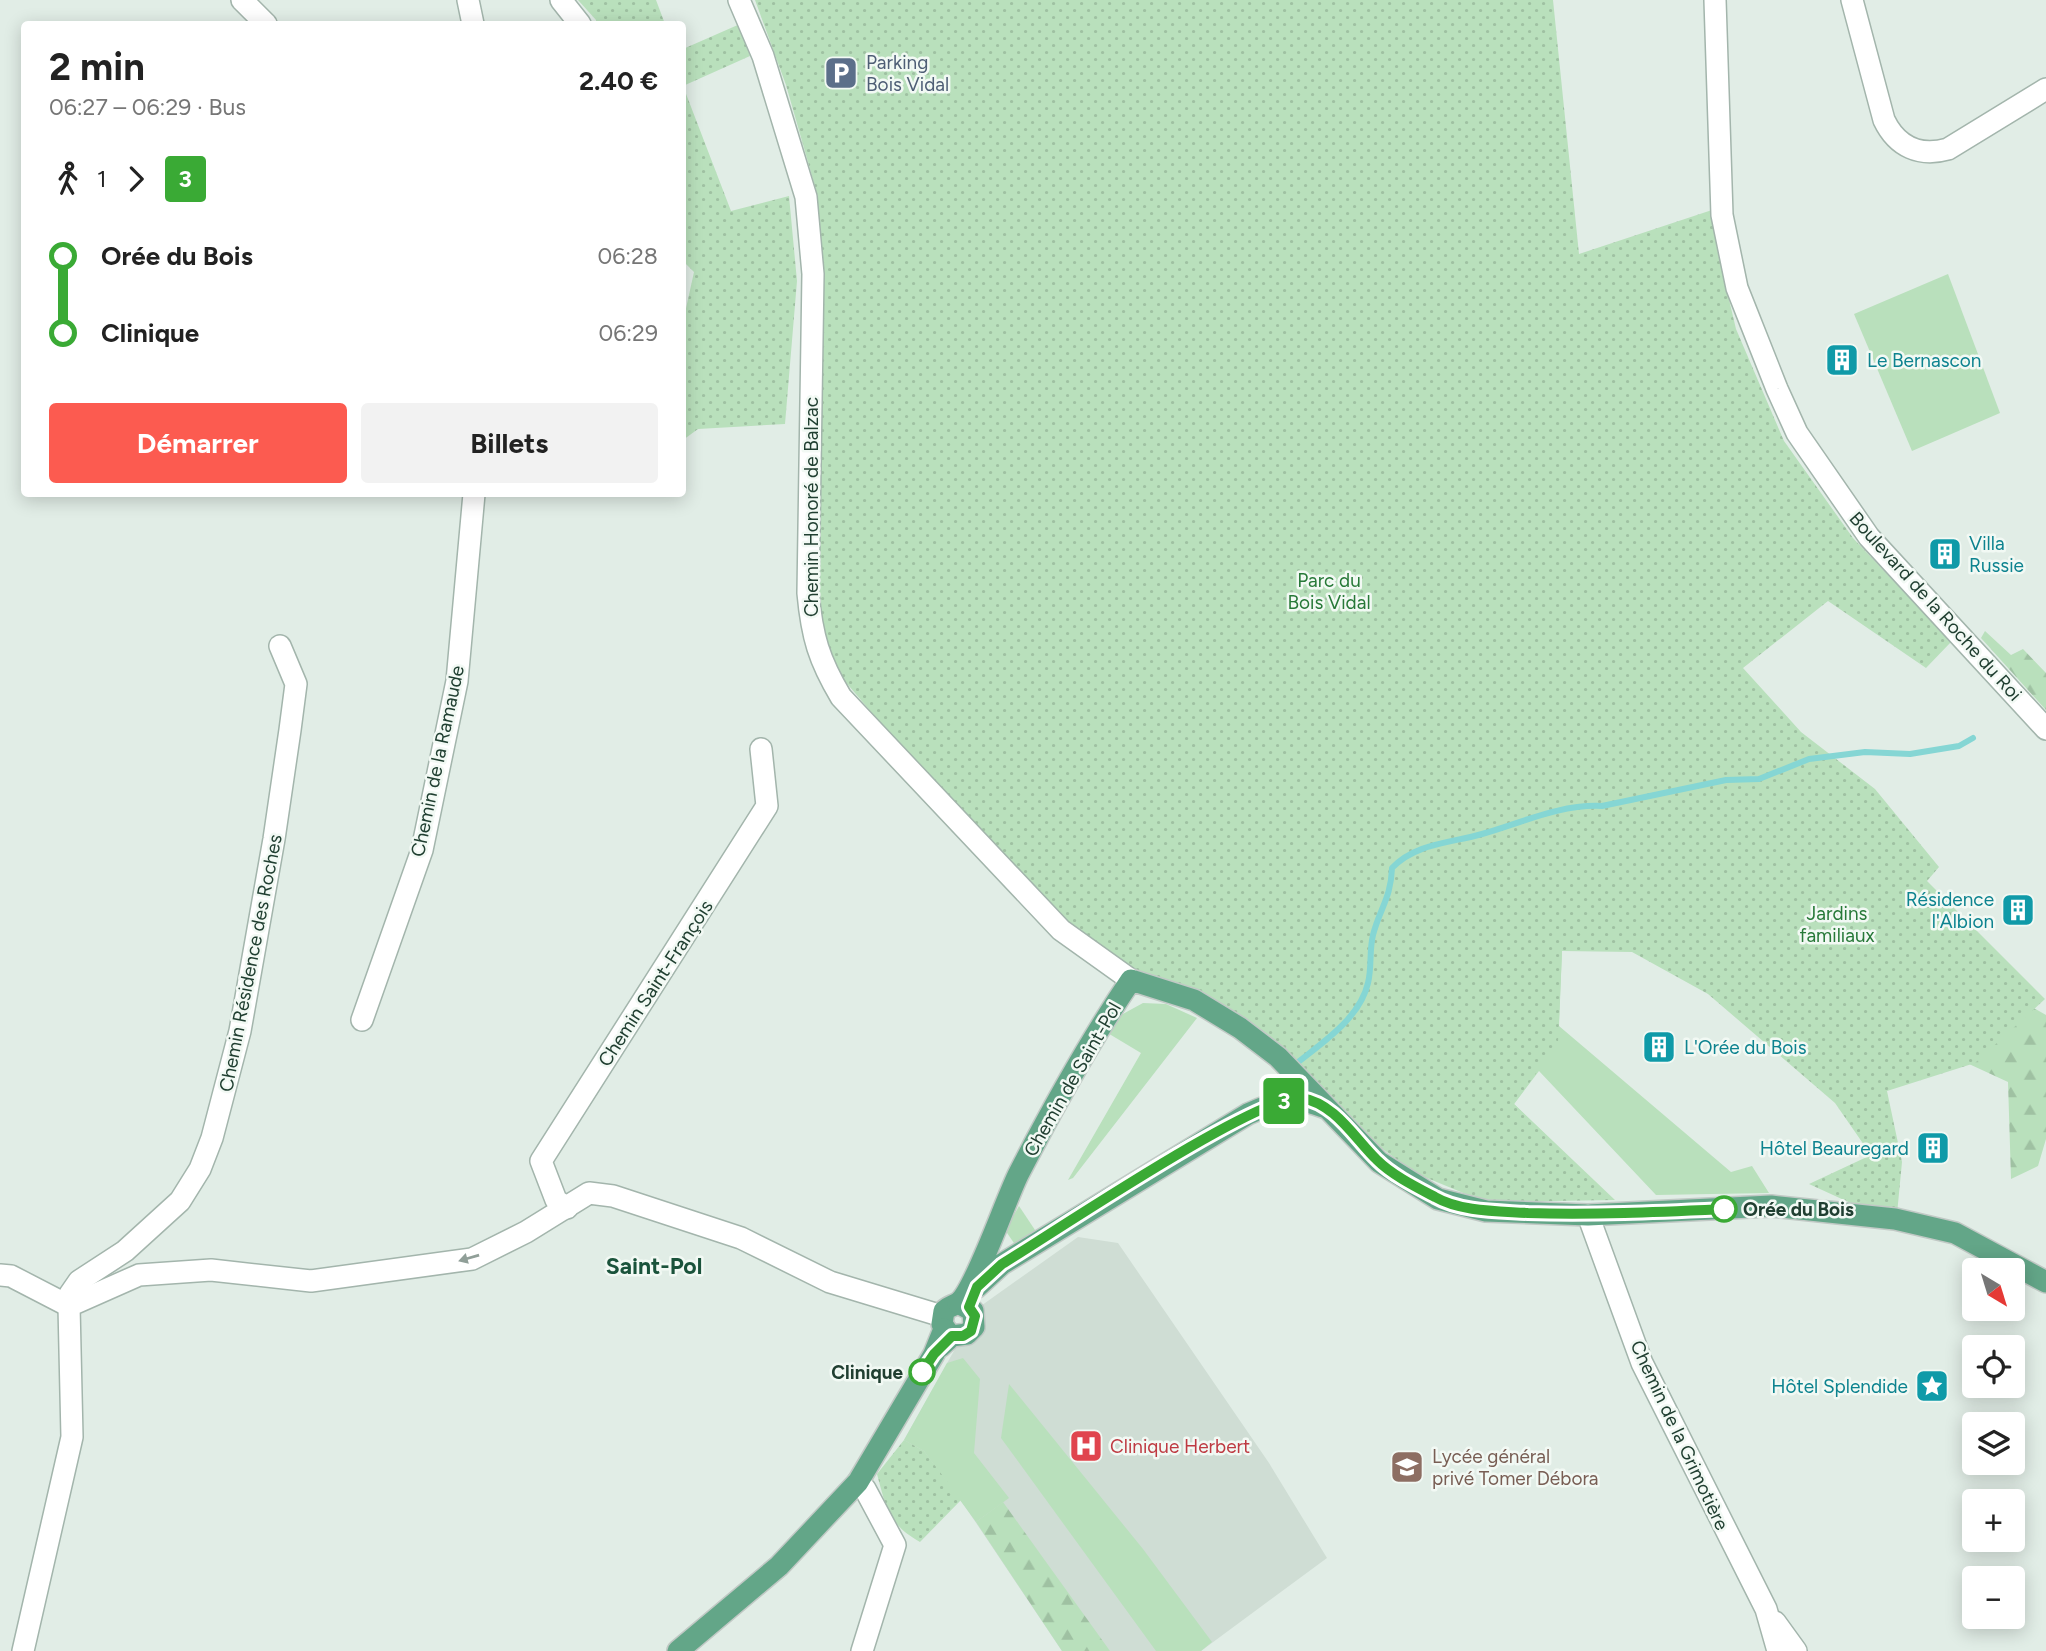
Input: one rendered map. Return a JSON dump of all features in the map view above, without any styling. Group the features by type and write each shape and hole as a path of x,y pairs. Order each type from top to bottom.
{"main road":[{"name":"Chemin de Saint-Pol","path":"957,1312 985,1255 1018,1174 1094,1035 1131,979 1194,1000 1240,1028 1278,1057 1379,1162 1438,1199 1486,1211 1588,1215 1771,1206 1895,1219 1955,1233 2046,1282"},
{"path":"678,1651 779,1566 858,1482 957,1312 1002,1264 1248,1114 1274,1102 1300,1098 1322,1102"}],"street":[{"path":"242,0 263,21"},
{"path":"468,0 472,21"},
{"path":"561,0 578,21"},
{"name":"Chemin Honoré de Balzac","path":"739,0 763,56 806,197 813,274 808,593 814,641 821,664 841,697 1061,930 1131,979"},
{"name":"Boulevard de la Roche du Roi","path":"1716,0 1722,215 1737,288 1777,389 1797,433 1869,537 2046,729"},
{"path":"1852,0 1884,120 1892,134 1911,150 1931,152 1948,149 2046,89"},
{"name":"Chemin de la Ramaude","path":"362,1020 422,850 457,681 474,497"},
{"name":"Chemin Résidence des Roches","path":"69,1306 70,1294 79,1281 125,1251 180,1201 200,1169 212,1138 240,1031 290,730 296,684 280,646"},
{"name":"Chemin Saint-François","path":"566,1208 556,1200 541,1161 767,806 761,749"},
{"path":"69,1306 139,1275 211,1270 311,1282 472,1259 526,1232 589,1193 613,1196 741,1238 830,1282 957,1312"},
{"name":"Chemin de la Grimotière","path":"1588,1215 1642,1363 1766,1609 1778,1651"},
{"path":"0,1275 11,1276 69,1306"},
{"path":"23,1651 72,1437 69,1306"},
{"path":"858,1482 865,1489 895,1545 862,1651"},
{"path":"1766,1609 1796,1651"}],"shaded area":[{"name":"Clinique Herbert","path":"1078,1237 1118,1243 1269,1463 1327,1558 1201,1651 1062,1651 954,1490 904,1440 978,1308"}],"green space":[{"path":"578,0 656,0 664,21 596,21"},
{"name":"Parc du Bois Vidal","path":"755,0 1553,0 1579,254 1712,210 1717,249 1736,329 1784,441 1853,538 1951,642 1926,668 1828,601 1743,668 1801,732 1875,789 1939,867 1927,881 2045,999 1975,1063 1887,1091 1902,1162 1897,1214 1868,1211 1809,1184 1871,1155 1835,1103 1708,994 1632,952 1562,951 1558,1043 1514,1104 1615,1200 1485,1202 1415,1173 1360,1132 1303,1074 1138,973 1058,916 913,761 843,679 824,640 819,584 818,197 786,85"},
{"path":"740,24 750,56 686,85 686,48"},
{"path":"686,94 731,211 789,196 797,281 785,424 698,429 686,438 686,308 694,272 686,264"},
{"path":"1948,274 2000,413 1912,451 1854,314"},
{"path":"1985,631 2011,655 2023,649 2046,673 2046,710 1981,638"},
{"path":"1562,951 1559,1026 1731,1172 1752,1166 1769,1193 1656,1195 1539,1071 1514,1104 1609,1196 1484,1197"},
{"path":"2013,996 2046,1015 2046,1139 2038,1166 2011,1179 2008,1082 1956,1058"},
{"path":"1143,1003 1166,1004 1197,1018 1073,1178 1068,1180 1141,1053 1106,1032 1121,1015"},
{"path":"1019,1206 1037,1233 1016,1246 1005,1230"},
{"path":"963,1358 980,1379 974,1453 1009,1498 976,1522 924,1451 904,1440 947,1363"},
{"path":"1009,1384 1143,1549 1212,1642 1201,1651 1156,1651 1001,1438"},
{"path":"904,1440 924,1451 961,1500 920,1542 901,1528 890,1514 877,1474"},
{"path":"1003,1502 1110,1651 1062,1651 976,1522"}],"waterway":[{"path":"1297,1063 1329,1038 1349,1018 1364,996 1369,977 1373,935 1387,895 1392,868 1412,853 1556,811 1602,806 1726,780 1759,779 1809,759 1865,752 1910,754 1959,746 1973,738"}],"bus line":[{"name":"3","path":"922,1372 934,1354 952,1336 963,1336 974,1327 975,1316 969,1307 977,1287 1002,1264 1209,1136 1274,1102 1300,1098 1328,1109 1379,1162 1438,1199 1486,1211 1588,1215 1724,1209"}],"place":[{"name":"Parking Bois Vidal","path":"841,73"},
{"name":"Le Bernascon","path":"1842,360"},
{"name":"Villa Russie","path":"1945,554"},
{"name":"Résidence l'Albion","path":"2018,910"},
{"name":"L'Orée du Bois","path":"1659,1047"},
{"name":"Hôtel Beauregard","path":"1933,1148"},
{"name":"Orée du Bois","path":"1724,1209"},
{"name":"Clinique","path":"922,1372"},
{"name":"Hôtel Splendide","path":"1932,1386"},
{"name":"Clinique Herbert","path":"1086,1446"},
{"name":"Lycée général privé Tomer Débora","path":"1407,1467"}],"district":[{"name":"Saint-Pol","path":"654,1266"}],"park label":[{"name":"Jardins familiaux","path":"1837,924"}]}
